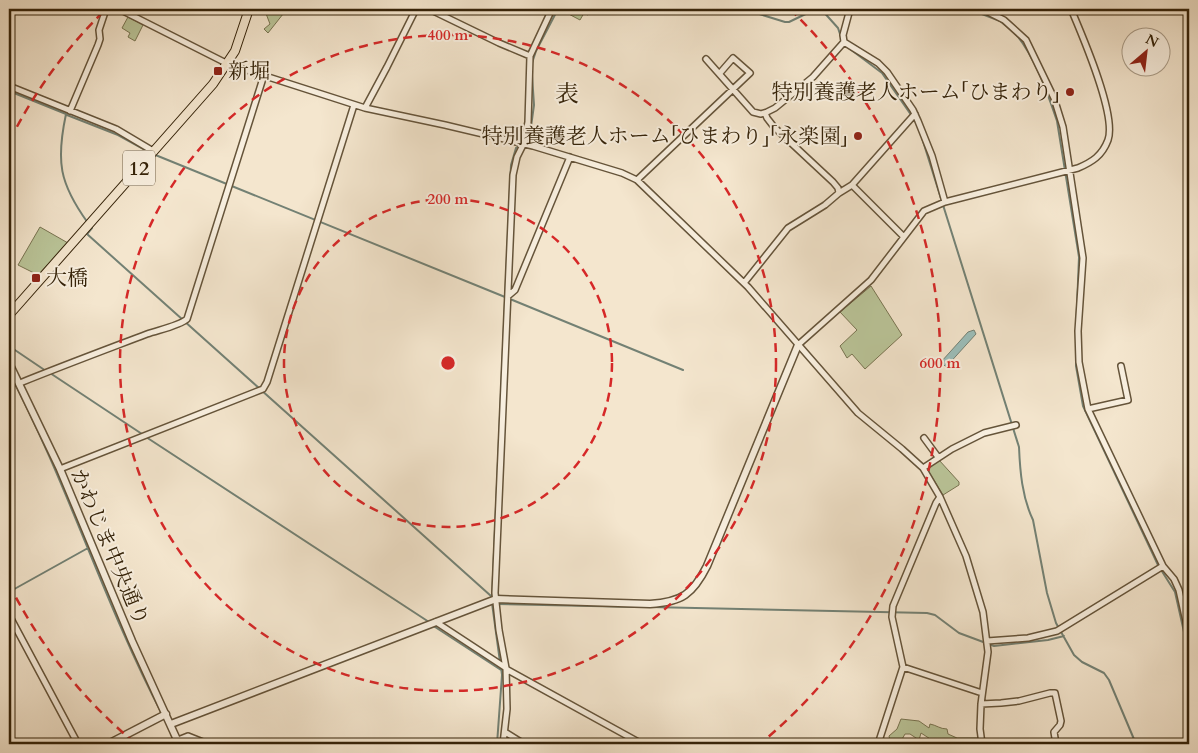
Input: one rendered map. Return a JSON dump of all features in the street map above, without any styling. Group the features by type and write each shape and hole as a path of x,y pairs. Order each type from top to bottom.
{"main road":[{"name":"12","path":"9,315 228,64 241,37 249,9"}],"street":[{"path":"70,111 98,45 100,23 106,9"},
{"path":"119,9 228,64 365,108 524,143 622,173 637,180 744,283 858,413 902,448 923,468 940,498 966,556 975,580 983,612 988,657 981,704 980,729 982,744"},
{"path":"365,108 416,9"},
{"path":"429,9 530,56"},
{"path":"503,744 507,709 506,668 498,622 495,586 513,174 517,157 524,143 529,107 528,76 530,56 552,9"},
{"path":"706,59 753,112 765,113 775,108 814,77 844,42 850,9"},
{"path":"982,9 1004,20 1026,40 1054,98 1063,127 1083,258 1078,331 1079,362 1088,409 1163,566 1174,579 1179,590 1189,635"},
{"path":"171,724 496,598 650,604 675,600 687,594 700,581 707,566 798,346 871,280 924,211 945,202 1007,187 1083,165 1098,157 1107,142 1110,128 1109,117 1098,79 1071,9"},
{"path":"844,42 878,63 887,72 915,114 932,156 945,202"},
{"path":"637,180 750,73 733,58 720,73"},
{"path":"20,383 118,344 182,323 187,319 264,75"},
{"path":"9,86 116,129 153,151"},
{"path":"60,469 263,389 354,104"},
{"path":"765,113 766,118 774,127 833,182 839,192"},
{"path":"744,283 788,228 825,206 839,192 852,184 915,114"},
{"path":"508,296 515,290 570,157"},
{"path":"852,184 904,236"},
{"name":"かわじま中央通り","path":"9,363 60,469 129,632 179,742"},
{"path":"1088,409 1128,400 1121,366"},
{"path":"923,468 938,457 984,433 1016,425"},
{"path":"924,438 938,457"},
{"path":"878,744 903,667 892,617 893,606 936,503 940,498"},
{"path":"987,641 1028,638 1058,631 1163,566"},
{"path":"9,615 78,744"},
{"path":"436,622 506,668 642,744"},
{"path":"903,667 982,693"},
{"path":"981,704 1010,702 1041,694 1055,693 1061,721 1060,725 1054,730 1056,744"},
{"path":"108,744 166,714"},
{"path":"505,732 524,744"},
{"path":"179,742 188,736 208,744"},
{"path":"628,744 632,739"}],"green space":[{"path":"267,9 277,9 280,11 287,9 268,33 264,29 270,24 265,11"},
{"path":"564,9 597,9 595,12 591,10 588,15 584,13 580,20 563,11"},
{"path":"128,17 143,25 135,41 128,37 130,33 122,28"},
{"path":"40,227 68,243 38,275 18,265"},
{"path":"871,286 902,335 865,369 852,354 847,358 840,346 857,330 840,312"},
{"path":"939,460 959,482 959,485 943,495 926,467"},
{"path":"901,719 919,721 929,728 930,724 947,729 948,734 957,738 978,738 979,744 938,744 921,733 919,740 910,734 905,734 901,741 903,744 894,744 890,741 889,736 897,729"}],"water":[{"path":"974,330 976,334 946,367 941,362 968,332"}],"waterway":[{"path":"532,63 536,51 558,9"},
{"path":"743,9 785,22 789,22 816,9"},
{"path":"821,9 838,28 841,37"},
{"path":"969,9 1000,21 1009,28"},
{"path":"1015,33 1029,53 1045,86 1057,121 1079,257 1076,331"},
{"path":"846,46 882,73 916,122"},
{"path":"526,143 529,141 534,105 532,75"},
{"path":"9,91 66,114 61,145 62,171 71,196 88,223"},
{"path":"67,115 118,135 149,152"},
{"path":"922,138 1019,447 1024,493 1033,520 1047,593 1056,623 1074,655 1082,662 1104,673 1109,680 1136,744"},
{"path":"492,598 511,165 516,148 522,145"},
{"path":"153,154 505,297"},
{"path":"91,227 87,234 491,596"},
{"path":"510,299 683,370"},
{"path":"1076,336 1076,366 1083,406 1158,565 1175,592 1189,654"},
{"path":"9,346 46,371"},
{"path":"9,372 49,456 122,629 162,714"},
{"path":"50,373 142,434"},
{"path":"146,437 429,622"},
{"path":"9,592 88,548"},
{"path":"492,603 500,662"},
{"path":"498,604 638,607"},
{"path":"650,607 927,613 935,615 959,633 994,646 1048,640 1064,636"},
{"path":"432,625 501,670"},
{"path":"497,744 501,667"},
{"path":"171,734 175,744"}],"place":[{"name":"新堀","path":"218,71"},
{"name":"特別養護老人ホーム「ひまわり」","path":"1070,92"},
{"name":"特別養護老人ホーム「ひまわり」「永楽園」","path":"858,136"},
{"name":"大橋","path":"36,278"}],"district":[{"name":"表","path":"567,94"}]}
